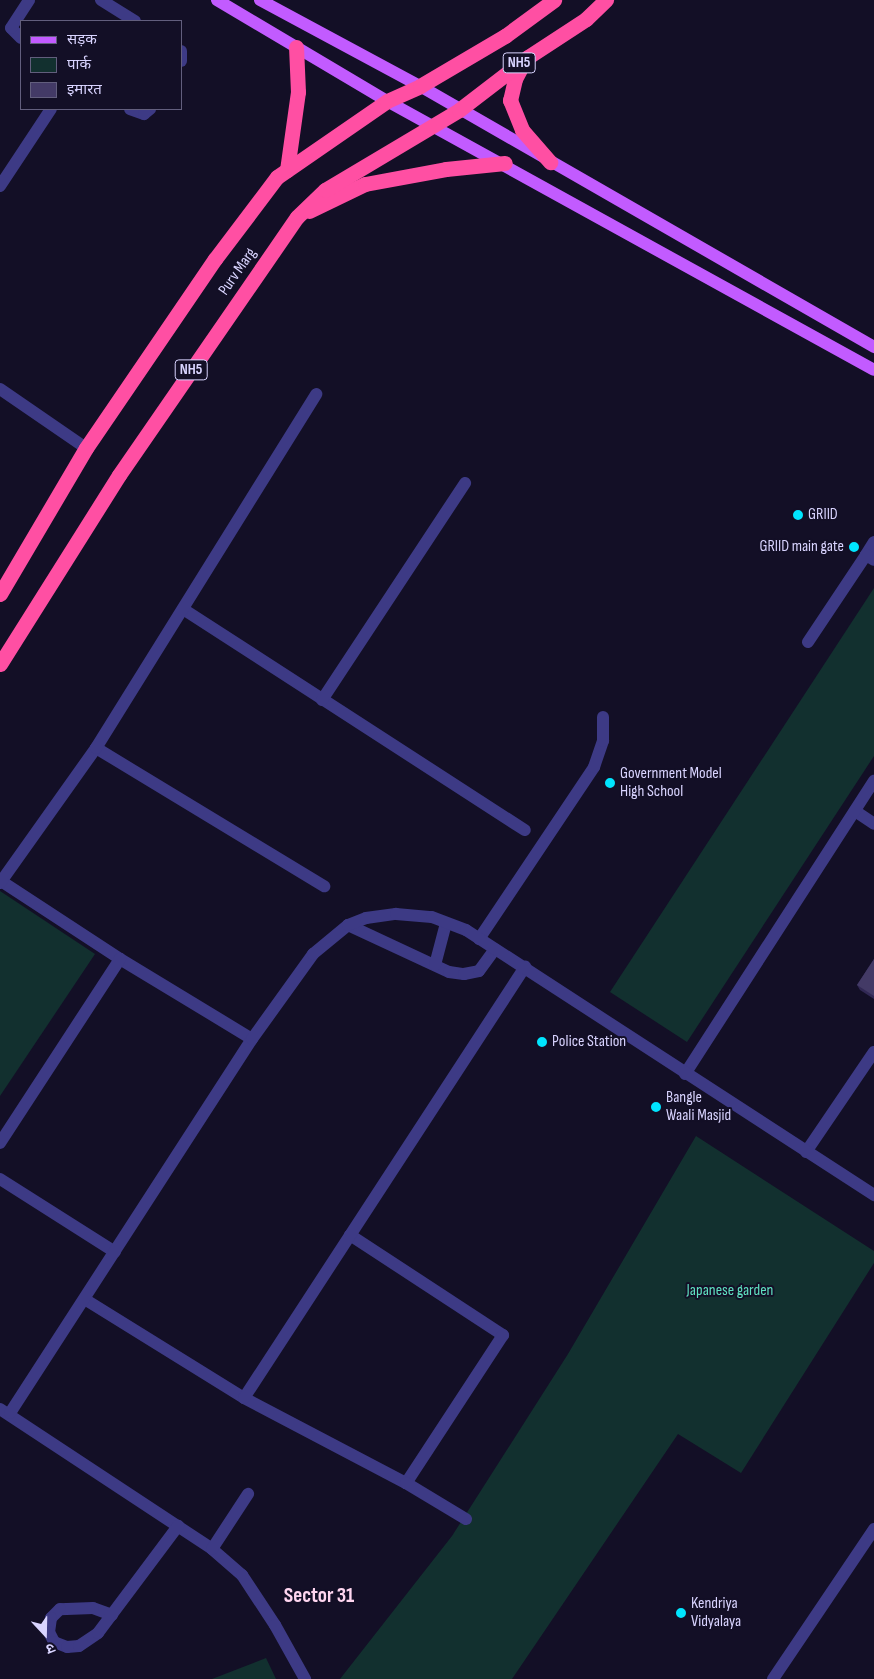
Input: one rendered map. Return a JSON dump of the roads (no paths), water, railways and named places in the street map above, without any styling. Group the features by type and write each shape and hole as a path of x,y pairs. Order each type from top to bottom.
{"highway":[{"name":"NH5","path":"387,101 420,86 505,36 554,0"},
{"name":"Purv Marg","path":"0,664 118,475 297,217 325,190 432,124 459,110 528,57 586,19 606,0"},
{"path":"287,170 298,92 296,47"},
{"path":"528,57 515,79 510,100 522,130 550,162"},
{"name":"Purv Marg","path":"0,594 86,448 215,259 277,177 387,101"},
{"path":"297,217 365,184 446,169 505,163"}],"main road":[{"path":"216,0 387,101 505,163 874,370"},
{"path":"260,0 420,86 874,347"}],"street":[{"path":"20,37 11,28 29,0"},
{"path":"101,0 133,20"},
{"path":"0,186 50,110"},
{"path":"133,110 144,114 149,110"},
{"path":"0,389 86,448"},
{"path":"252,1039 120,959 1,882 96,748 316,394"},
{"path":"322,700 465,483"},
{"path":"808,642 870,558 874,542"},
{"path":"183,609 525,830"},
{"path":"479,939 594,767 602,741 603,717"},
{"path":"96,748 324,886"},
{"path":"685,1074 874,781"},
{"path":"855,811 874,824"},
{"path":"305,1679 275,1624 242,1575 212,1549 5,1411 86,1300 252,1039 313,954 348,925 366,918 396,914 432,917 446,923 479,939 524,967 685,1074 874,1195"},
{"path":"435,965 446,923"},
{"path":"348,925 435,965 464,974 478,971 495,949"},
{"path":"0,1143 120,959"},
{"path":"244,1398 524,967"},
{"path":"806,1152 874,1052"},
{"path":"0,1179 115,1252"},
{"path":"350,1235 503,1335 406,1483"},
{"path":"86,1300 244,1398 406,1483 466,1519"},
{"path":"212,1549 248,1494"},
{"path":"112,1615 92,1608 60,1609 49,1624 50,1636 63,1646 78,1646 98,1633 112,1615 178,1526"},
{"path":"773,1679 874,1529"}],"place":[{"name":"GRIID","path":"798,515"},
{"name":"GRIID main gate","path":"854,547"},
{"name":"Government Model High School","path":"610,783"},
{"name":"Police Station","path":"542,1042"},
{"name":"Bangle Waali Masjid","path":"656,1107"},
{"name":"Kendriya Vidyalaya","path":"681,1613"}],"district":[{"name":"Sector 31","path":"319,1596"}],"park label":[{"name":"Japanese garden","path":"730,1291"}]}
